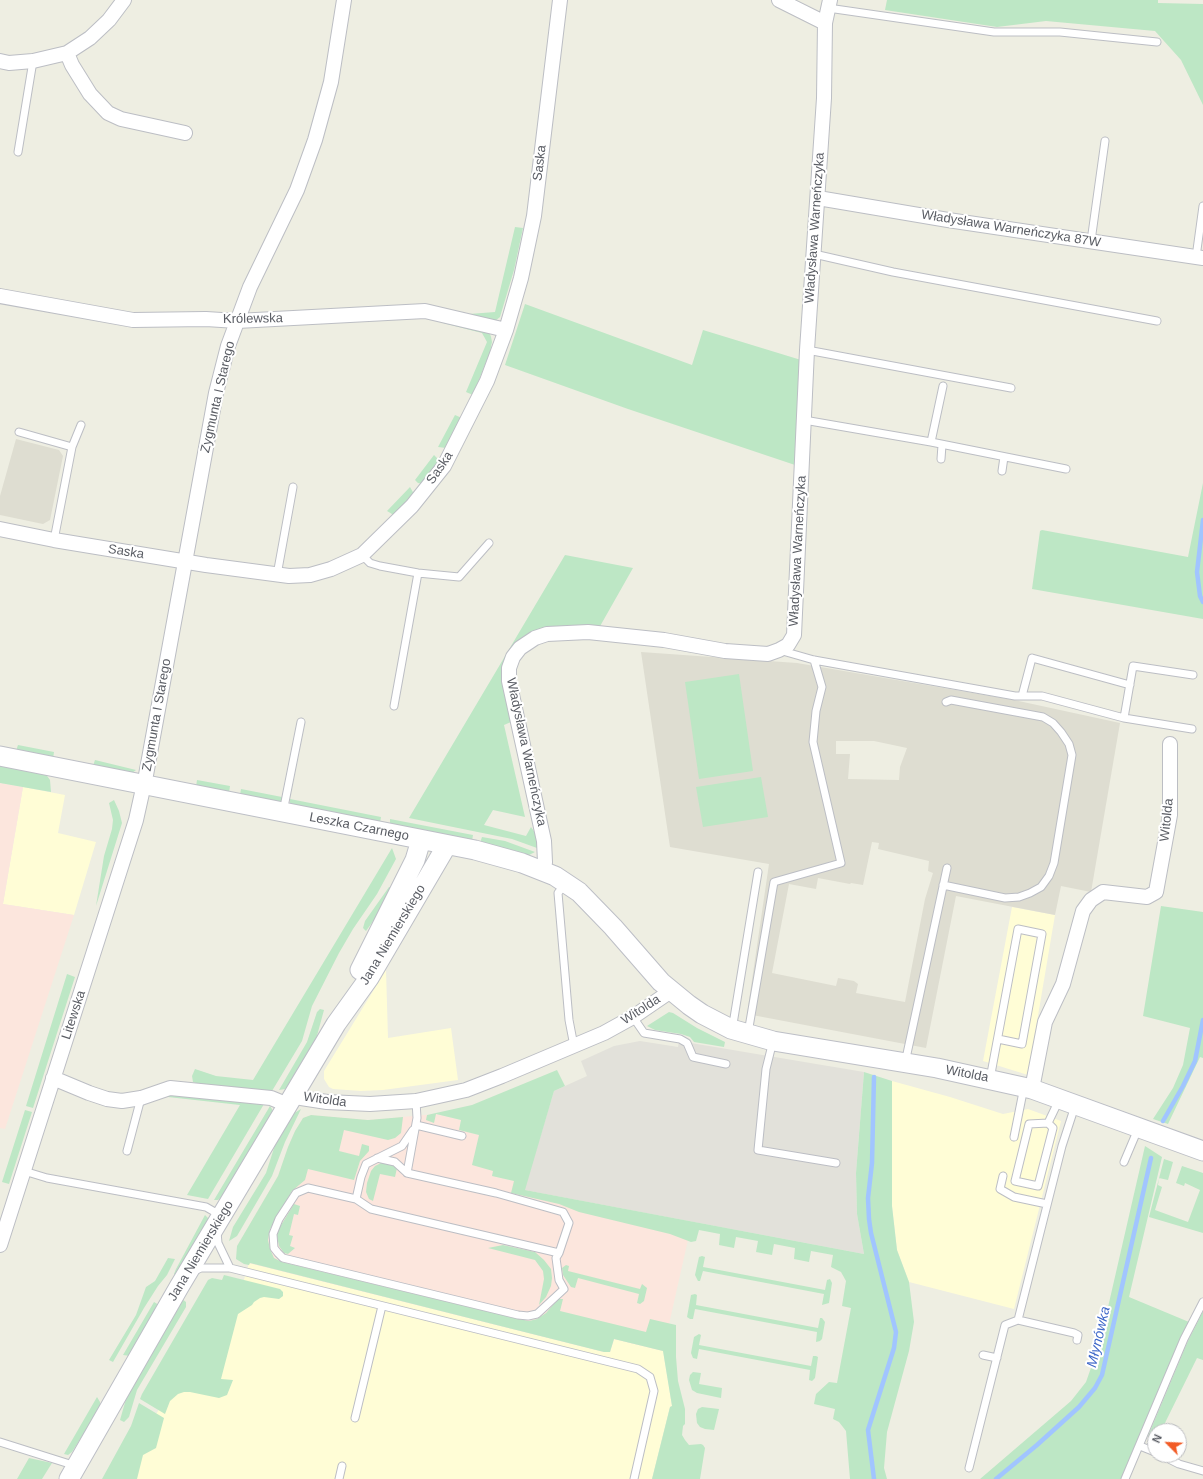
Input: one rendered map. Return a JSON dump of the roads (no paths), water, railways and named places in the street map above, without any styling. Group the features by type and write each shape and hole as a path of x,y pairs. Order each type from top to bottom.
{"street":[{"path":"0,61 9,63 33,61 67,52 90,38 110,20 124,0"},
{"name":"Zygmunta I Starego","path":"144,784 216,393 228,346 237,320 250,287 297,190 315,140 331,82 344,0"},
{"name":"Saska","path":"0,529 54,540 185,562 289,576 310,575 332,569 362,555 412,506 444,466 487,381 506,330 521,278 534,216 560,0"},
{"path":"778,0 825,23"},
{"name":"Władysława Warneńczyka","path":"544,870 544,841 509,681 509,668 513,657 520,648 534,638 547,634 588,632 664,640 724,651 768,654 788,645 794,635 807,350 824,98 825,23 829,4"},
{"path":"67,52 72,65 90,94 108,113 121,119 185,133"},
{"name":"Władysława Warneńczyka 87W","path":"818,198 948,220 1199,257"},
{"name":"Królewska","path":"0,296 133,320 237,320 425,311 506,330"},
{"name":"Witolda","path":"1028,1088 1045,1022 1063,984 1083,911 1091,900 1103,892 1147,897 1156,892 1170,815 1170,744"},
{"name":"Leszka Czarnego","path":"0,756 448,845 502,857 544,870 566,882 590,902 661,982 671,990"},
{"name":"Litewska","path":"0,1245 136,820 144,784"},
{"name":"Jana Niemierskiego","path":"336,1024 356,978 415,860 421,840"},
{"name":"Jana Niemierskiego","path":"72,1473 121,1386 336,1024 368,978 448,845"},
{"name":"Witolda","path":"53,1078 89,1093 107,1099 122,1101 141,1098 170,1088 291,1100 301,1098 345,1103 370,1104 416,1101 439,1097 477,1087 604,1033 633,1017 671,990 702,1014 739,1031 773,1041 905,1063 990,1079 1028,1088 1068,1101 1203,1151"}],"lane":[{"path":"829,4 994,32 1060,32 1156,42"},
{"path":"18,152 33,61"},
{"path":"1091,241 1105,141"},
{"path":"1199,257 1203,206"},
{"path":"814,254 893,272 1157,321"},
{"path":"807,350 1011,388"},
{"path":"931,442 943,386"},
{"path":"804,420 931,442 1066,469"},
{"path":"54,540 72,446 81,425"},
{"path":"19,432 72,446"},
{"path":"941,459 942,445"},
{"path":"1002,471 1004,457"},
{"path":"277,575 293,487"},
{"path":"362,555 370,563 418,573 459,577 489,543"},
{"path":"394,706 418,573"},
{"path":"779,650 814,660 1022,696 1042,696 1124,718 1192,729"},
{"path":"1022,696 1032,658 1130,685"},
{"path":"739,1031 774,882 841,863 813,742 816,711 822,687 814,660"},
{"path":"1124,718 1133,666 1193,676"},
{"path":"943,885 1005,898 1019,897 1041,887 1049,876 1054,863 1072,755 1069,744 1061,732 1053,723 1043,717 951,700 946,702"},
{"path":"283,812 301,722"},
{"path":"905,1063 947,868"},
{"path":"739,1031 734,1018 758,872"},
{"path":"566,882 558,894 569,1020 574,1046"},
{"path":"990,1079 1018,929 1042,934 1022,1044 998,1039"},
{"path":"633,1017 644,1033 670,1040 680,1038 687,1044 693,1057 726,1064"},
{"path":"773,1041 766,1069 758,1150 836,1162"},
{"path":"1014,1137 1028,1088"},
{"path":"127,1151 141,1098"},
{"path":"407,1173 416,1125 416,1101"},
{"path":"1048,1123 1053,1128 1038,1186 1015,1181 1029,1124 1048,1123 1068,1101"},
{"path":"1018,1320 1062,1146 1068,1101"},
{"path":"416,1125 462,1136"},
{"path":"356,1199 361,1177 366,1164 402,1146 411,1135 416,1125"},
{"path":"1124,1162 1139,1127"},
{"path":"377,1158 395,1162 407,1173 496,1192 563,1212 569,1223 559,1253 556,1258 559,1280 564,1289 537,1314 528,1316 518,1315 283,1258 274,1248 273,1234 279,1219 296,1193 308,1188 356,1199 371,1209 559,1253"},
{"path":"24,1171 46,1178 206,1207 219,1221 218,1243 230,1268"},
{"path":"1003,1176 1000,1189 1014,1197 1047,1204"},
{"path":"187,1275 201,1268 230,1268 638,1370 650,1377 654,1391 634,1479"},
{"path":"1126,1479 1184,1339 1203,1302"},
{"path":"355,1418 382,1306"},
{"path":"969,1468 1005,1325 1018,1320 1074,1333 1078,1335 1077,1340"},
{"path":"983,1354 997,1358"},
{"path":"0,1442 72,1473"},
{"path":"1140,1446 1147,1449"},
{"path":"1177,1463 1203,1471"},
{"path":"339,1479 342,1466"}],"waterway":[{"name":"Młynówka","path":"1203,520 1197,572 1200,596 1203,602"},
{"name":"Młynówka","path":"1163,1121 1195,1061 1203,1020"},
{"path":"874,1077 872,1163 868,1198 869,1219 871,1233 896,1332 894,1348 868,1430 874,1479"},
{"name":"Młynówka","path":"996,1479 1079,1407 1095,1388 1102,1375 1151,1158"}]}
